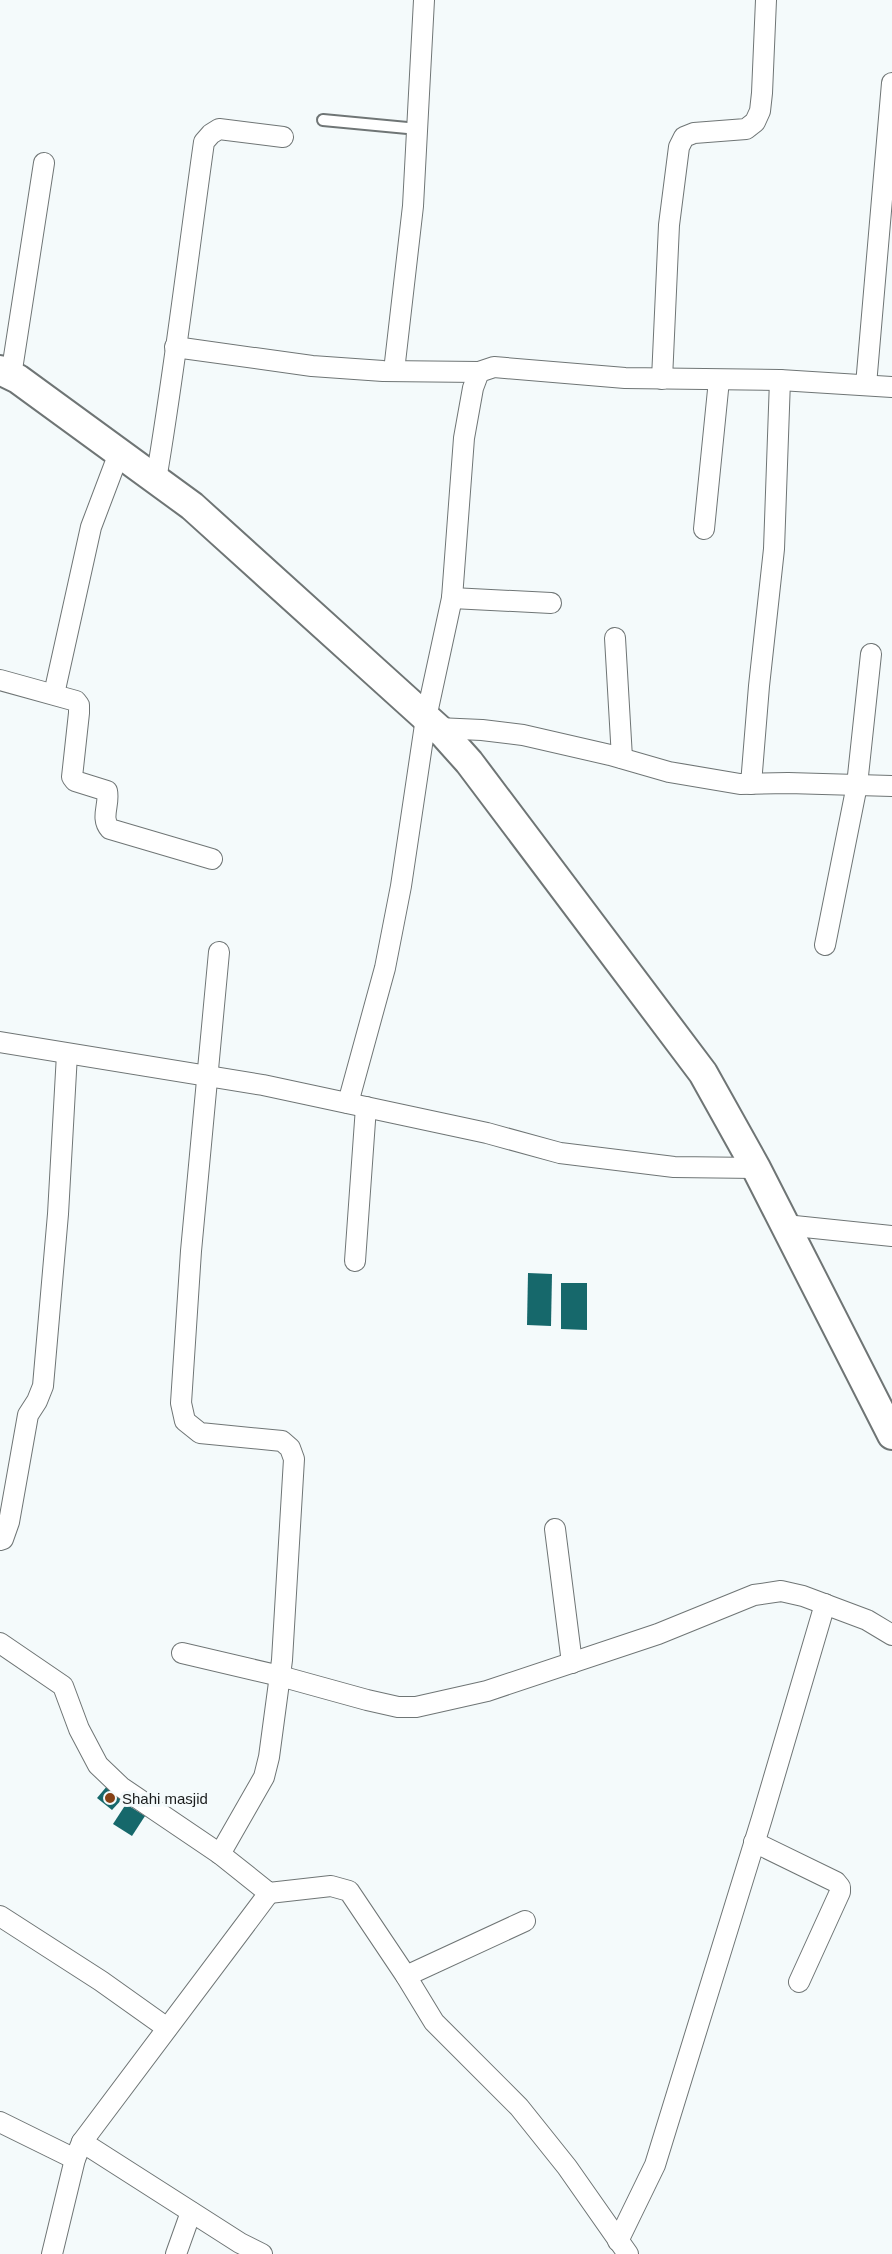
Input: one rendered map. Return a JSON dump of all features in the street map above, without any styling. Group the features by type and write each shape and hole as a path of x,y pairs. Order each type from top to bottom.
{"main road":[{"path":"5,373 192,506 432,723 477,771 703,1074 756,1168 892,1435"}],"street":[{"path":"394,371 413,206 424,0"},
{"path":"662,379 669,225 679,147 684,137 694,133 746,129 755,122 760,111 762,93 766,0"},
{"path":"866,385 892,83"},
{"path":"156,480 169,405 175,346 204,142 219,129 283,137"},
{"path":"5,373 44,163"},
{"path":"175,346 312,366 394,371 479,372 494,367 625,378 780,380 892,387"},
{"path":"355,1261 357,1106 432,723 452,598 464,438 473,388 479,372"},
{"path":"704,529 719,380"},
{"path":"751,784 774,549 780,380"},
{"path":"54,694 91,527 119,453"},
{"path":"452,598 552,603"},
{"path":"615,638 622,759"},
{"path":"825,945 857,785 871,654"},
{"path":"0,680 73,699 79,705 72,777 75,781 107,791 106,826 212,859"},
{"path":"432,723 523,735 669,772 740,784 892,786"},
{"path":"219,952 191,1251 181,1403 185,1421 200,1433 282,1441 290,1448 294,1459 280,1676 269,1757 264,1777 220,1854"},
{"path":"0,1042 263,1085 487,1133 560,1153 674,1167 756,1168"},
{"path":"0,1540 3,1539 9,1522 28,1415 43,1386 58,1214 67,1054"},
{"path":"785,1225 892,1236"},
{"path":"555,1529 572,1663"},
{"path":"182,1653 280,1676 367,1700 398,1707 416,1707 487,1691 658,1634 754,1596 781,1591 803,1596 867,1620 892,1635"},
{"path":"623,2248 655,2165 825,1604"},
{"path":"0,1643 63,1686 79,1729 98,1765 121,1787 220,1854 269,1893 331,1886 348,1890 434,2022 519,2107 567,2167 623,2248"},
{"path":"754,1842 836,1882 840,1887 840,1892 799,1982"},
{"path":"52,2254 53,2242 78,2150 269,1893"},
{"path":"0,1916 101,1981 168,2028"},
{"path":"406,1976 525,1921"},
{"path":"0,2122 78,2150 262,2254"},
{"path":"176,2254 191,2212"}],"lane":[{"path":"323,120 418,129"}],"building":[{"path":"528,1273 552,1274 551,1326 527,1325"},
{"path":"561,1283 587,1283 587,1330 561,1329"},
{"name":"Shahi masjid","path":"108,1785 123,1798 112,1810 97,1798"},
{"path":"126,1804 145,1816 132,1836 113,1824"}],"place":[{"name":"Shahi masjid","path":"110,1798"}]}
